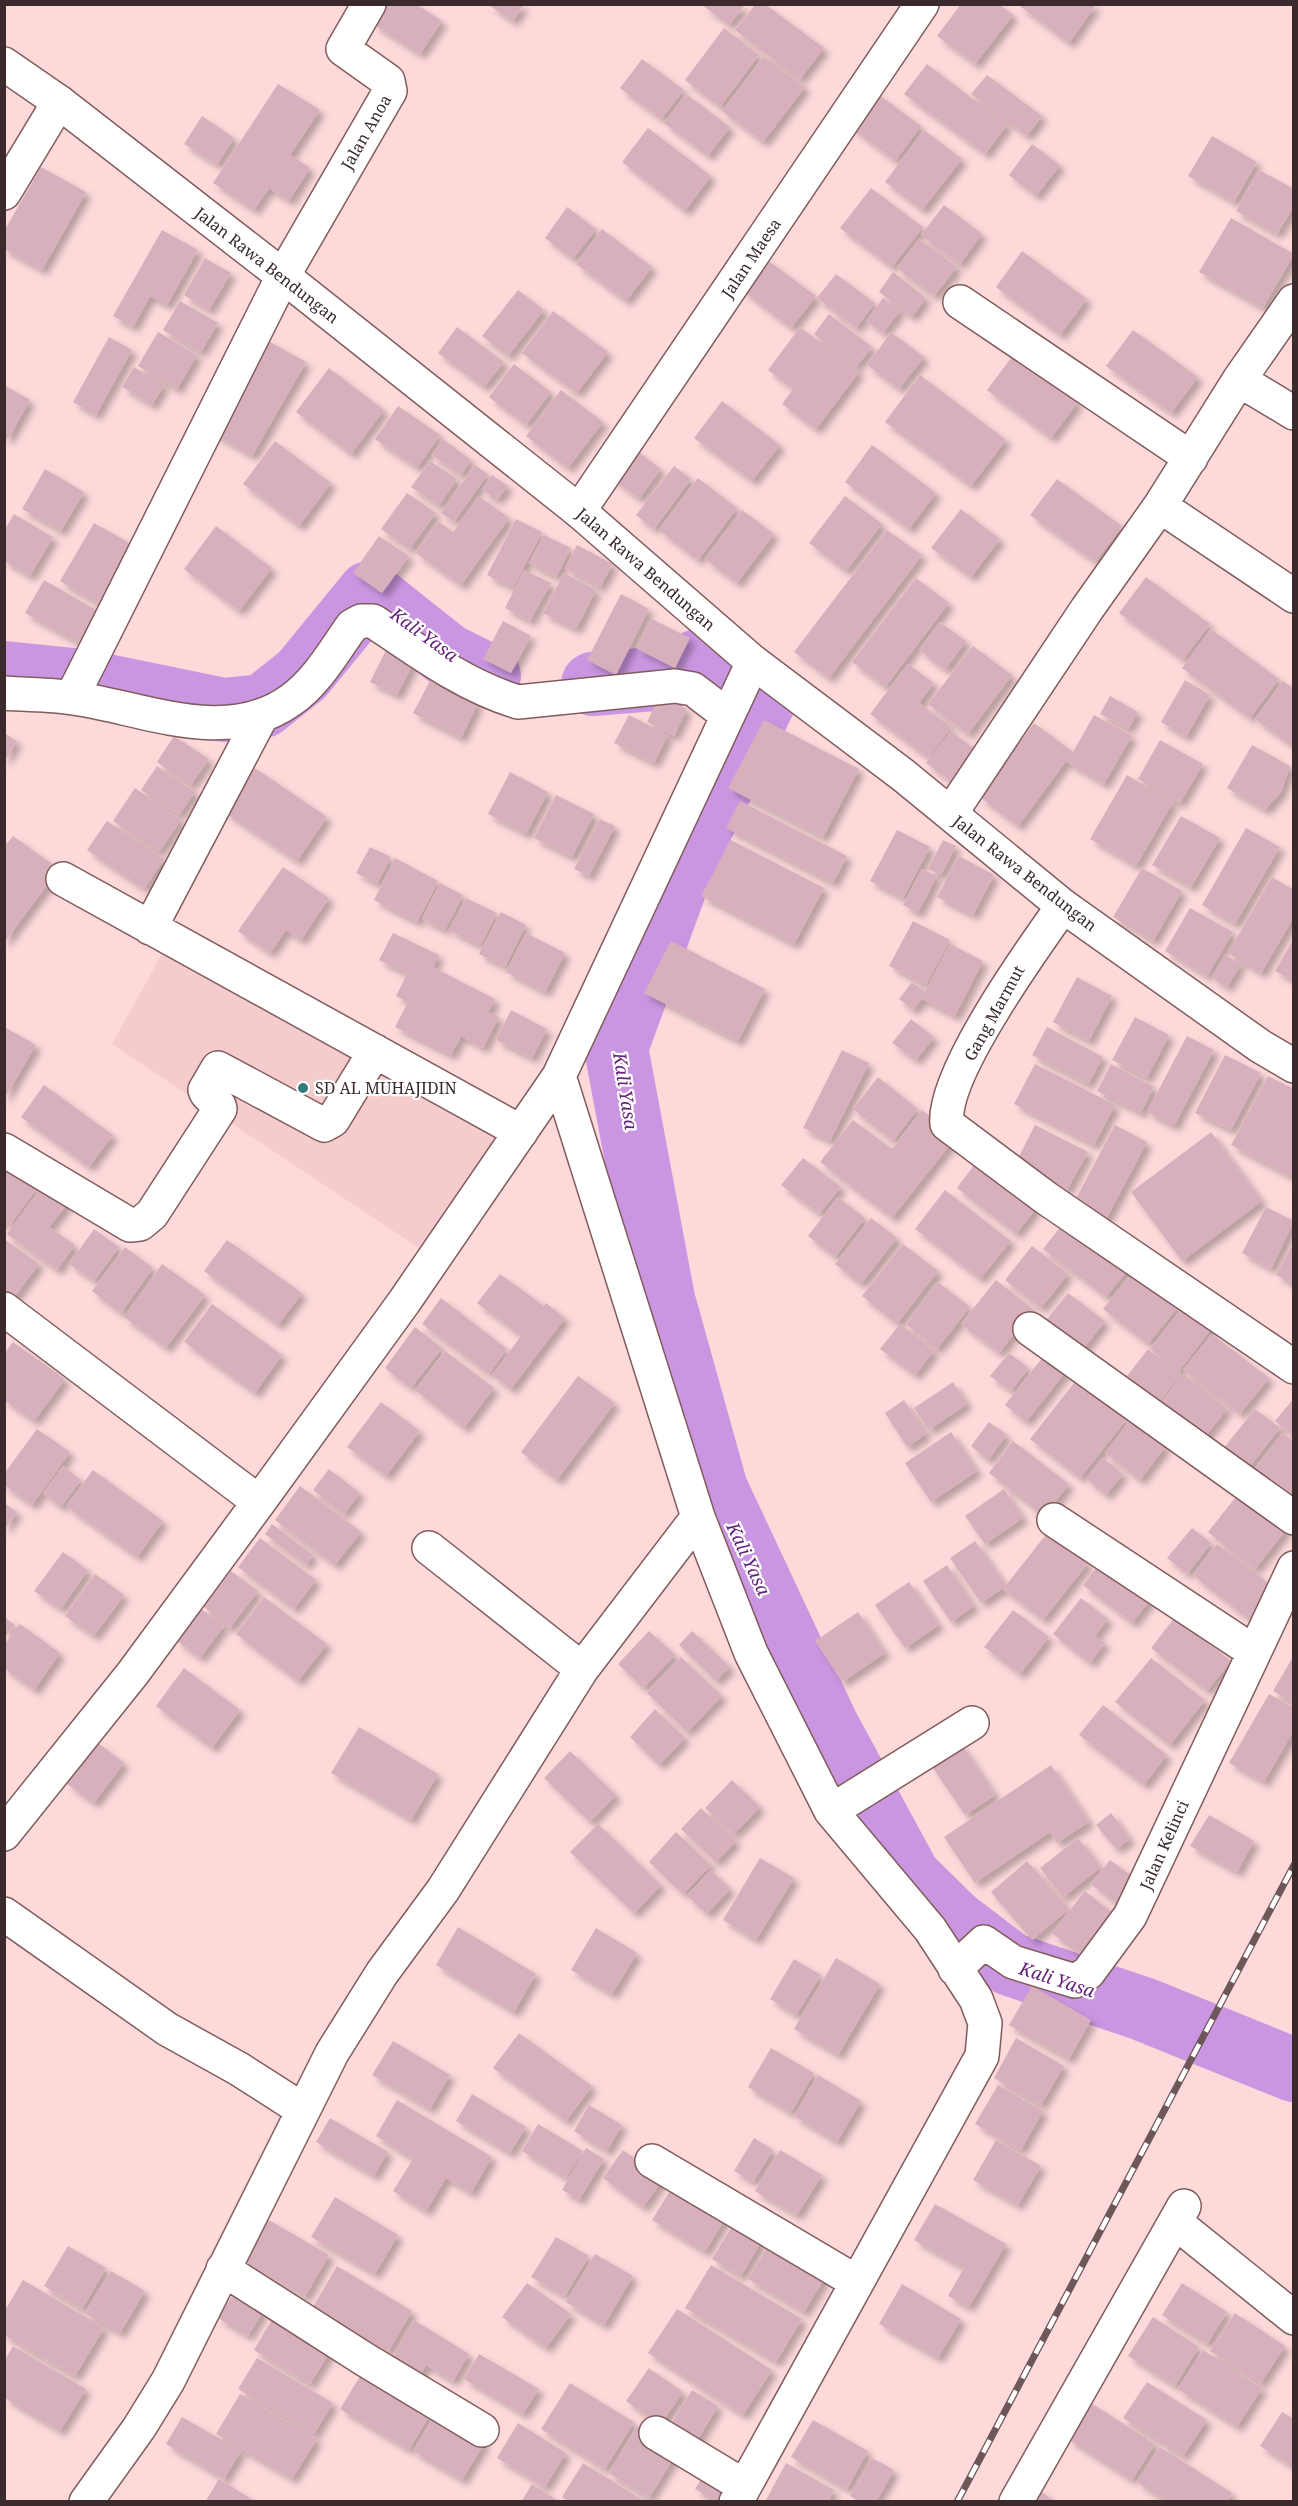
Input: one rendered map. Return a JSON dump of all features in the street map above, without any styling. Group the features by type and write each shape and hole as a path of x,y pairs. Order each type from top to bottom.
{"street":[{"name":"Jalan Anoa","path":"283,276 390,91 388,81 343,49 369,4"},
{"name":"Jalan Maesa","path":"579,511 922,4"},
{"name":"Jalan Rawa Bendungan","path":"4,64 59,102 283,276 579,511 749,671 951,813 1062,906 1260,1046 1293,1066"},
{"path":"4,193 59,102"},
{"path":"81,684 283,276"},
{"path":"951,813 1087,609 1160,506 1239,380 1293,301"},
{"path":"960,302 1191,458"},
{"path":"1239,380 1293,413"},
{"path":"1160,506 1293,596"},
{"path":"4,693 81,684 187,721 232,723 261,717 292,700 313,680 352,626 361,621 373,621 444,668 493,695 518,702 675,686 693,689 727,714"},
{"path":"5,1832 133,1673 259,1502 404,1302 559,1076 749,671"},
{"path":"150,928 261,717"},
{"path":"63,879 521,1132"},
{"name":"Gang Marmut","path":"1062,906 1004,988 958,1079 946,1111 947,1124 1046,1198 1104,1234 1293,1367"},
{"path":"4,1150 130,1225 140,1224 152,1214 220,1109 218,1103 207,1095 205,1090 218,1068 324,1125 333,1120 375,1052"},
{"path":"559,1076 698,1517 751,1653 839,1806 958,1967 976,1999 985,2023 982,2055 855,2281 740,2494 656,2433"},
{"path":"4,1309 259,1502"},
{"path":"1030,1329 1293,1518"},
{"path":"86,2502 139,2428 168,2381 223,2269 292,2103 332,2053 382,1972 443,1890 582,1669 698,1517"},
{"path":"1054,1520 1254,1652"},
{"path":"429,1548 582,1669"},
{"name":"Jalan Kelinci","path":"958,1967 984,1942 1013,1962 1063,1979 1075,1981 1088,1973 1130,1916 1149,1880 1293,1568"},
{"path":"839,1806 972,1722"},
{"path":"4,1914 167,2029 239,2068 292,2103"},
{"path":"652,2161 855,2281"},
{"path":"1016,2502 1179,2214 1293,2318"},
{"path":"223,2269 364,2359 482,2430"}],"shaded area":[{"name":"SD AL MUHAJIDIN","path":"163,952 513,1132 434,1258 112,1044"}],"building":[{"path":"386,4 416,4 442,21 420,54 373,24"},
{"path":"487,4 524,4 513,21"},
{"path":"961,4 999,4 1013,15 975,64 937,36"},
{"path":"1017,4 1093,4 1095,6 1069,43"},
{"path":"702,5 745,5 729,25"},
{"path":"755,5 766,5 824,48 800,79 735,30"},
{"path":"724,28 759,55 720,107 685,80"},
{"path":"764,56 805,87 763,142 722,111"},
{"path":"642,59 684,90 661,119 620,88"},
{"path":"927,64 1007,125 985,154 904,94"},
{"path":"987,75 1042,116 1027,136 971,94"},
{"path":"278,84 320,110 290,155 310,168 289,201 269,188 254,210 213,183"},
{"path":"875,92 921,126 895,161 849,126"},
{"path":"686,94 730,127 708,156 664,123"},
{"path":"202,116 234,138 217,165 184,144"},
{"path":"648,128 711,176 685,211 622,162"},
{"path":"924,130 962,159 922,210 885,182"},
{"path":"1212,136 1257,162 1234,202 1188,176"},
{"path":"1032,144 1060,165 1036,196 1009,175"},
{"path":"41,167 86,192 42,270 4,249 4,231"},
{"path":"1259,170 1294,189 1294,206 1277,234 1236,211"},
{"path":"871,188 923,227 892,267 840,228"},
{"path":"944,205 982,234 960,264 921,235"},
{"path":"567,207 596,229 573,259 545,238"},
{"path":"1231,218 1294,254 1263,308 1199,272"},
{"path":"602,229 652,267 626,301 576,264"},
{"path":"162,230 198,250 167,305 150,296 133,327 113,316"},
{"path":"919,239 957,267 934,296 897,268"},
{"path":"1022,251 1087,299 1060,335 996,287"},
{"path":"205,258 231,273 209,310 184,295"},
{"path":"766,259 816,296 791,328 742,290"},
{"path":"893,272 926,298 912,317 879,292"},
{"path":"836,274 875,303 856,328 817,298"},
{"path":"518,290 544,310 508,356 482,336"},
{"path":"883,298 900,311 883,333 866,321"},
{"path":"180,301 218,323 201,352 163,330"},
{"path":"553,311 608,352 577,393 522,353"},
{"path":"829,314 872,347 856,367 814,334"},
{"path":"457,327 504,362 484,387 438,353"},
{"path":"800,327 859,372 816,429 782,404 793,389 768,370"},
{"path":"1133,330 1198,377 1171,413 1106,366"},
{"path":"158,332 197,355 177,389 138,366"},
{"path":"891,332 924,357 899,389 867,365"},
{"path":"109,337 132,350 96,415 73,402"},
{"path":"265,339 306,362 252,456 211,432"},
{"path":"1014,354 1078,402 1051,438 987,390"},
{"path":"514,364 551,392 526,425 489,397"},
{"path":"134,367 164,385 152,405 122,387"},
{"path":"329,368 384,410 351,454 296,412"},
{"path":"920,375 1006,440 971,486 885,422"},
{"path":"4,385 30,400 8,439 4,437"},
{"path":"561,390 603,422 568,468 526,436"},
{"path":"722,401 780,445 752,481 694,438"},
{"path":"398,406 440,435 417,468 375,439"},
{"path":"443,439 471,460 461,475 432,455"},
{"path":"275,441 331,483 299,526 243,484"},
{"path":"872,445 936,493 909,529 845,482"},
{"path":"630,446 661,469 639,499 608,475"},
{"path":"430,461 457,479 439,506 411,487"},
{"path":"475,465 488,474 454,522 441,513"},
{"path":"674,466 691,479 654,529 636,515"},
{"path":"45,469 84,492 61,531 22,509"},
{"path":"492,475 508,486 497,500 482,490"},
{"path":"698,478 737,508 698,560 659,530"},
{"path":"1057,479 1122,526 1095,562 1030,515"},
{"path":"407,493 436,513 410,549 381,529"},
{"path":"479,496 509,518 461,585 416,553 438,521 453,532"},
{"path":"845,496 882,524 846,571 809,543"},
{"path":"961,509 1000,539 971,577 931,548"},
{"path":"742,510 774,534 737,583 705,559"},
{"path":"14,514 53,537 30,576 4,561 4,531"},
{"path":"516,519 542,532 513,588 487,575"},
{"path":"94,523 135,546 101,605 60,581"},
{"path":"216,526 272,568 239,611 184,569"},
{"path":"887,530 922,555 829,678 794,652"},
{"path":"544,535 571,548 556,577 529,563"},
{"path":"379,536 409,556 382,593 353,573"},
{"path":"577,545 613,564 600,587 565,568"},
{"path":"524,570 551,583 530,621 505,608"},
{"path":"564,573 596,590 576,629 543,613"},
{"path":"1146,577 1210,624 1183,660 1119,613"},
{"path":"916,578 949,603 885,687 852,662"},
{"path":"44,580 103,614 84,646 25,613"},
{"path":"621,594 649,609 616,675 587,660"},
{"path":"652,619 690,638 675,668 637,649"},
{"path":"503,621 531,636 511,673 483,659"},
{"path":"940,622 966,641 945,670 919,650"},
{"path":"1211,629 1279,679 1250,718 1182,668"},
{"path":"973,646 1012,675 968,734 928,704"},
{"path":"387,648 414,662 397,695 370,682"},
{"path":"908,664 934,683 919,703 951,727 928,758 870,714"},
{"path":"431,679 478,703 461,738 413,713"},
{"path":"1185,680 1210,695 1186,737 1161,722"},
{"path":"1283,681 1294,689 1294,747 1255,719"},
{"path":"660,695 687,709 674,736 647,722"},
{"path":"1110,696 1138,712 1128,729 1100,714"},
{"path":"629,715 668,735 654,763 614,743"},
{"path":"1094,715 1132,736 1104,784 1067,762 1070,756 1018,826 980,797 1034,723 1073,752"},
{"path":"764,720 859,769 823,837 728,788"},
{"path":"951,731 985,757 961,789 926,763"},
{"path":"4,733 17,741 4,762"},
{"path":"174,736 209,759 191,785 157,762"},
{"path":"1160,740 1203,764 1180,803 1138,779"},
{"path":"1252,745 1290,766 1281,792 1265,810 1227,788"},
{"path":"157,766 195,792 179,815 141,790"},
{"path":"255,768 327,817 297,861 224,812"},
{"path":"510,772 548,792 526,834 488,814"},
{"path":"1127,775 1173,802 1136,866 1090,839"},
{"path":"135,788 181,820 159,852 113,821"},
{"path":"556,795 594,814 572,857 534,838"},
{"path":"740,801 847,856 833,883 726,828"},
{"path":"1181,816 1220,838 1191,887 1152,865"},
{"path":"600,819 615,826 589,876 574,869"},
{"path":"107,821 164,859 144,889 87,850"},
{"path":"1246,828 1280,847 1235,924 1202,905"},
{"path":"897,830 930,847 903,898 870,881"},
{"path":"13,836 59,869 4,943 4,847"},
{"path":"731,840 824,888 794,944 701,896"},
{"path":"943,840 956,846 941,875 928,869"},
{"path":"370,847 391,857 377,884 356,873"},
{"path":"959,856 994,875 973,915 937,897"},
{"path":"395,858 438,881 417,922 374,900"},
{"path":"283,867 329,898 301,940 286,930 270,953 238,931"},
{"path":"1142,868 1182,891 1153,941 1113,917"},
{"path":"922,869 937,876 918,913 903,905"},
{"path":"1272,877 1294,890 1294,917 1261,973 1228,953"},
{"path":"440,883 463,895 445,930 422,919"},
{"path":"466,898 497,913 480,946 449,930"},
{"path":"1190,908 1233,932 1207,976 1165,951"},
{"path":"501,912 526,925 505,967 479,954"},
{"path":"913,921 950,940 926,985 889,966"},
{"path":"393,933 439,955 433,967 495,999 488,1012 499,1017 483,1048 461,1036 451,1055 395,1027 408,1002 396,996 407,974 379,960"},
{"path":"526,933 565,953 545,992 506,972"},
{"path":"1294,938 1294,981 1275,971"},
{"path":"671,941 765,989 738,1041 644,993"},
{"path":"950,944 983,961 955,1016 922,999 913,1010 899,999 912,982 925,992"},
{"path":"1225,955 1241,964 1227,987 1212,978"},
{"path":"1077,977 1112,996 1089,1041 1053,1022"},
{"path":"511,1010 547,1029 532,1058 496,1040"},
{"path":"1135,1017 1169,1035 1147,1078 1112,1060"},
{"path":"911,1019 934,1037 916,1060 892,1043"},
{"path":"1047,1027 1103,1057 1088,1084 1032,1055"},
{"path":"6,1028 36,1045 4,1099 4,1030"},
{"path":"1187,1036 1214,1050 1174,1126 1147,1112"},
{"path":"842,1050 869,1063 830,1141 803,1128"},
{"path":"1225,1055 1261,1073 1231,1130 1195,1113"},
{"path":"1035,1064 1115,1105 1094,1145 1014,1104"},
{"path":"1111,1064 1154,1087 1141,1113 1097,1091"},
{"path":"1268,1076 1294,1089 1292,1177 1231,1145"},
{"path":"878,1077 918,1109 893,1141 853,1109"},
{"path":"44,1085 113,1135 89,1167 21,1117"},
{"path":"922,1110 956,1137 892,1218 820,1162 853,1120 892,1149"},
{"path":"1035,1125 1088,1152 1067,1190 1015,1164"},
{"path":"1115,1125 1147,1142 1105,1221 1073,1204"},
{"path":"1211,1132 1262,1201 1182,1261 1131,1192"},
{"path":"803,1158 841,1187 819,1214 781,1185"},
{"path":"977,1161 1037,1207 1016,1234 957,1188"},
{"path":"4,1169 38,1187 4,1233"},
{"path":"43,1185 68,1203 49,1227 75,1245 57,1270 7,1234"},
{"path":"945,1190 1011,1241 980,1279 915,1229"},
{"path":"838,1197 865,1218 835,1257 808,1236"},
{"path":"1266,1207 1294,1221 1271,1269 1242,1253"},
{"path":"1068,1217 1130,1267 1106,1297 1043,1249"},
{"path":"871,1218 897,1238 861,1284 835,1264"},
{"path":"94,1229 119,1247 94,1281 69,1264"},
{"path":"4,1239 39,1264 7,1307 4,1305"},
{"path":"227,1240 302,1293 278,1325 204,1271"},
{"path":"1294,1241 1294,1284 1276,1275"},
{"path":"903,1244 938,1271 897,1324 862,1296"},
{"path":"1032,1246 1068,1274 1041,1308 1005,1280"},
{"path":"125,1247 153,1268 121,1313 92,1291"},
{"path":"162,1264 205,1295 166,1348 124,1317"},
{"path":"1133,1272 1178,1307 1148,1344 1103,1309"},
{"path":"500,1274 544,1306 546,1303 565,1318 511,1389 492,1375 521,1336 477,1303"},
{"path":"996,1280 1033,1309 999,1353 961,1324"},
{"path":"938,1282 970,1307 937,1349 906,1324"},
{"path":"1068,1293 1105,1321 1080,1353 1043,1324"},
{"path":"441,1298 507,1349 489,1374 422,1324"},
{"path":"1190,1298 1218,1320 1179,1371 1150,1349"},
{"path":"212,1304 282,1355 255,1393 184,1342"},
{"path":"900,1324 934,1351 915,1375 880,1349"},
{"path":"415,1327 442,1348 411,1388 385,1368"},
{"path":"1212,1334 1269,1378 1240,1414 1183,1370"},
{"path":"13,1342 65,1379 34,1421 4,1400 4,1354"},
{"path":"1148,1349 1181,1374 1152,1411 1120,1385"},
{"path":"445,1351 494,1388 464,1428 415,1390"},
{"path":"1009,1353 1029,1368 1011,1391 990,1376"},
{"path":"1046,1353 1067,1370 1026,1422 1005,1405"},
{"path":"1183,1374 1227,1409 1200,1443 1156,1409"},
{"path":"578,1376 615,1403 557,1480 521,1452"},
{"path":"1077,1379 1127,1419 1080,1478 1030,1439"},
{"path":"953,1382 967,1404 929,1430 914,1408"},
{"path":"1294,1398 1294,1436 1275,1421"},
{"path":"904,1400 926,1434 907,1447 885,1413"},
{"path":"381,1402 420,1431 386,1476 347,1447"},
{"path":"1255,1409 1280,1428 1248,1469 1223,1449"},
{"path":"1131,1419 1166,1446 1140,1480 1105,1453"},
{"path":"989,1422 1007,1435 988,1460 971,1446"},
{"path":"37,1429 70,1452 32,1505 4,1485 4,1474"},
{"path":"951,1432 977,1471 931,1502 905,1463"},
{"path":"1283,1433 1294,1442 1294,1493 1287,1502 1250,1474"},
{"path":"1013,1441 1069,1484 1044,1516 989,1473"},
{"path":"1103,1458 1123,1474 1106,1495 1086,1479"},
{"path":"63,1466 81,1480 61,1507 43,1493"},
{"path":"329,1469 360,1493 344,1514 313,1490"},
{"path":"93,1470 163,1521 137,1557 66,1506"},
{"path":"300,1486 361,1532 335,1565 275,1520"},
{"path":"1004,1489 1023,1518 985,1544 965,1516"},
{"path":"1239,1493 1286,1530 1255,1569 1208,1532"},
{"path":"4,1503 17,1512 4,1530"},
{"path":"272,1524 313,1555 306,1565 265,1534"},
{"path":"1192,1528 1211,1543 1187,1574 1167,1558"},
{"path":"1048,1532 1088,1563 1043,1620 1003,1589"},
{"path":"260,1538 316,1580 294,1609 238,1567"},
{"path":"975,1541 1006,1586 981,1603 950,1558"},
{"path":"1217,1544 1276,1589 1251,1621 1193,1575"},
{"path":"63,1552 88,1570 61,1609 34,1591"},
{"path":"1102,1560 1151,1599 1132,1623 1083,1585"},
{"path":"947,1565 974,1606 951,1622 923,1581"},
{"path":"231,1571 258,1591 230,1628 204,1607"},
{"path":"95,1574 124,1595 94,1636 65,1616"},
{"path":"909,1582 939,1625 905,1648 875,1605"},
{"path":"264,1597 327,1644 298,1681 236,1634"},
{"path":"1081,1598 1108,1619 1095,1636 1105,1643 1090,1663 1053,1634"},
{"path":"200,1608 224,1626 200,1658 176,1640"},
{"path":"1013,1610 1049,1637 1020,1674 984,1647"},
{"path":"858,1612 885,1653 842,1682 815,1641"},
{"path":"4,1617 15,1625 4,1638"},
{"path":"1175,1617 1231,1661 1207,1691 1151,1648"},
{"path":"20,1624 60,1653 34,1690 4,1668 4,1645"},
{"path":"649,1631 675,1655 643,1688 618,1664"},
{"path":"692,1631 730,1667 716,1681 679,1645"},
{"path":"1294,1655 1294,1703 1273,1691"},
{"path":"681,1657 722,1696 687,1732 647,1693"},
{"path":"1151,1658 1205,1700 1170,1745 1115,1702"},
{"path":"184,1668 240,1710 212,1748 156,1706"},
{"path":"1269,1694 1294,1708 1294,1730 1264,1782 1229,1763"},
{"path":"1103,1705 1167,1755 1144,1785 1079,1735"},
{"path":"655,1709 685,1738 659,1765 630,1737"},
{"path":"359,1727 438,1774 411,1820 331,1773"},
{"path":"98,1743 124,1763 94,1803 67,1784"},
{"path":"961,1744 995,1795 965,1815 931,1765"},
{"path":"570,1751 616,1795 590,1822 544,1778"},
{"path":"1051,1765 1089,1822 1057,1843 1050,1832 975,1883 944,1837"},
{"path":"732,1780 760,1807 734,1834 705,1808"},
{"path":"701,1808 736,1841 716,1862 681,1829"},
{"path":"1111,1813 1130,1839 1116,1849 1096,1825"},
{"path":"1209,1815 1254,1841 1237,1872 1190,1846"},
{"path":"598,1824 661,1885 634,1913 570,1852"},
{"path":"676,1832 711,1865 683,1894 649,1862"},
{"path":"1078,1838 1101,1867 1063,1897 1040,1868"},
{"path":"760,1858 794,1878 756,1940 723,1920"},
{"path":"1110,1860 1144,1885 1125,1910 1091,1884"},
{"path":"1027,1861 1069,1909 1032,1940 991,1892"},
{"path":"711,1870 730,1889 707,1914 687,1896"},
{"path":"1085,1891 1118,1917 1085,1959 1052,1933"},
{"path":"458,1927 536,1974 514,2012 436,1965"},
{"path":"596,1928 637,1953 612,1994 571,1970"},
{"path":"836,1958 880,1984 838,2055 794,2029"},
{"path":"794,1959 821,1975 796,2015 770,1999"},
{"path":"1032,1986 1091,2020 1069,2059 1009,2025"},
{"path":"519,2033 592,2086 566,2121 493,2068"},
{"path":"1016,2038 1064,2066 1041,2105 994,2078"},
{"path":"393,2041 450,2075 430,2109 372,2075"},
{"path":"771,2048 814,2073 791,2113 748,2087"},
{"path":"818,2075 861,2101 837,2142 794,2116"},
{"path":"998,2085 1043,2111 1021,2150 975,2124"},
{"path":"472,2094 526,2127 510,2153 456,2121"},
{"path":"397,2100 492,2157 471,2193 446,2178 426,2211 393,2191 413,2159 376,2136"},
{"path":"589,2105 622,2125 607,2151 574,2131"},
{"path":"330,2118 388,2152 374,2176 316,2142"},
{"path":"538,2124 583,2151 566,2178 522,2151"},
{"path":"754,2138 773,2150 753,2182 734,2171"},
{"path":"996,2140 1041,2166 1018,2205 973,2180"},
{"path":"586,2148 604,2159 579,2200 562,2190"},
{"path":"623,2150 663,2179 643,2207 603,2178"},
{"path":"780,2150 822,2175 797,2215 755,2191"},
{"path":"676,2181 729,2212 705,2252 652,2220"},
{"path":"335,2197 398,2235 375,2274 311,2237"},
{"path":"935,2204 1006,2244 969,2307 948,2296 964,2268 914,2240"},
{"path":"267,2219 329,2255 305,2297 242,2261"},
{"path":"734,2223 762,2240 741,2276 712,2259"},
{"path":"556,2237 589,2256 565,2296 531,2277"},
{"path":"771,2241 827,2274 804,2312 748,2279"},
{"path":"68,2246 106,2268 82,2309 44,2286"},
{"path":"595,2254 633,2276 604,2325 566,2302"},
{"path":"711,2265 802,2319 776,2362 685,2308"},
{"path":"337,2266 412,2311 388,2352 313,2307"},
{"path":"111,2271 145,2291 120,2333 85,2313"},
{"path":"23,2280 104,2328 75,2376 4,2335 4,2312"},
{"path":"527,2283 571,2314 546,2348 502,2317"},
{"path":"1182,2283 1227,2312 1207,2344 1162,2315"},
{"path":"902,2284 961,2319 938,2358 879,2324"},
{"path":"234,2293 263,2311 248,2336 218,2318"},
{"path":"677,2309 772,2370 743,2415 648,2353"},
{"path":"1235,2313 1285,2346 1261,2383 1210,2351"},
{"path":"274,2316 331,2350 310,2384 254,2350"},
{"path":"1153,2317 1199,2347 1175,2386 1128,2356"},
{"path":"414,2320 469,2354 453,2381 426,2365 418,2379 390,2362"},
{"path":"13,2346 86,2389 60,2431 5,2398 5,2360"},
{"path":"1203,2350 1262,2388 1237,2427 1178,2389"},
{"path":"479,2354 539,2389 523,2414 464,2379"},
{"path":"257,2358 333,2403 314,2434 238,2389"},
{"path":"649,2368 683,2392 660,2425 626,2401"},
{"path":"362,2373 430,2414 409,2450 340,2409"},
{"path":"1147,2382 1207,2420 1183,2456 1123,2418"},
{"path":"570,2383 634,2422 605,2469 541,2429"},
{"path":"692,2390 718,2406 692,2449 665,2433"},
{"path":"240,2394 317,2439 292,2479 216,2434"},
{"path":"1091,2403 1155,2444 1132,2480 1068,2439"},
{"path":"1282,2412 1294,2419 1294,2467 1260,2446"},
{"path":"436,2413 485,2442 462,2480 413,2451"},
{"path":"182,2417 241,2451 224,2479 166,2444"},
{"path":"813,2420 868,2451 847,2489 791,2457"},
{"path":"518,2423 566,2453 545,2487 497,2458"},
{"path":"637,2426 678,2451 649,2498 609,2473"},
{"path":"1160,2447 1232,2493 1227,2502 1167,2502 1137,2482"},
{"path":"872,2458 894,2470 876,2502 860,2502 850,2496"},
{"path":"583,2463 646,2502 569,2502 562,2497"},
{"path":"786,2463 834,2490 828,2502 766,2500"},
{"path":"706,2471 727,2483 716,2501 695,2489"},
{"path":"219,2479 256,2502 205,2502"},
{"path":"532,2484 560,2502 521,2502"},
{"path":"1038,2489 1055,2502 1029,2502"}],"waterway":[{"name":"Kali Yasa","path":"4,673 83,681 224,710 263,706 302,675 369,593 447,655 489,676"},
{"name":"Kali Yasa","path":"593,684 666,678 698,661 764,701 685,860 616,1048 663,1299 716,1489 827,1726 909,1877 955,1922 1010,1964 1143,2009 1294,2070"}],"railway":[{"path":"957,2502 1294,1865"}],"place":[{"name":"SD AL MUHAJIDIN","path":"303,1088"}]}
